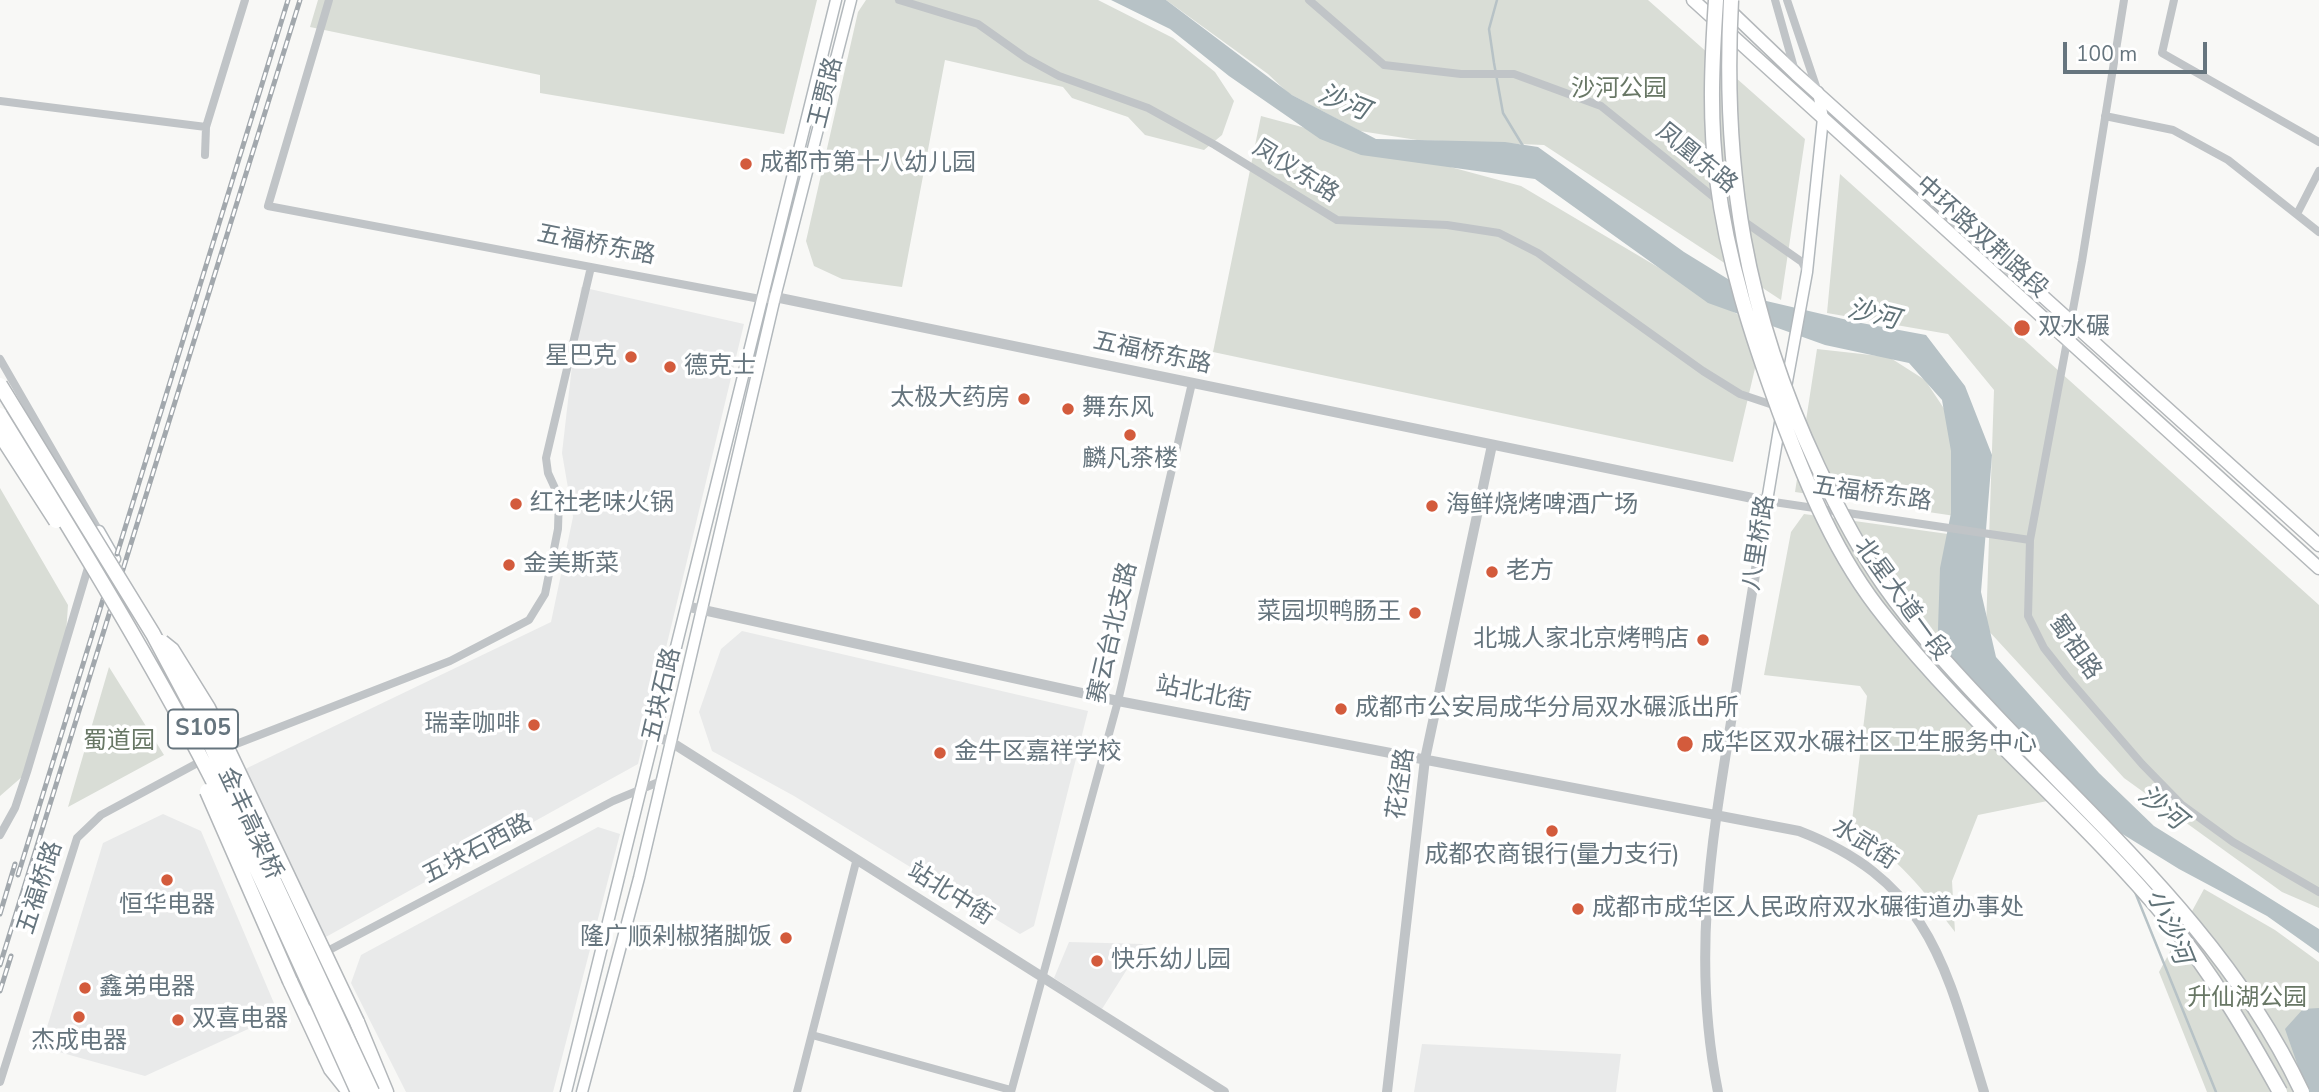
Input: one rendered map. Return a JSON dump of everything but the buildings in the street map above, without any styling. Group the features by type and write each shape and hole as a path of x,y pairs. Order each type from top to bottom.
{"highway":[{"name":"北星大道一段","path":"1718,0 1712,72 1713,139 1717,180 1737,283 1796,457 1827,527 1851,569 1884,616 1929,668 2169,920 2218,987 2280,1092"},
{"name":"北星大道一段","path":"1731,0 1728,102 1743,250 1754,298 1796,420 1852,534 1882,583 1931,646 2180,906 2237,978 2302,1092"},
{"name":"金丰高架桥","path":"0,383 153,634 255,836 372,1092"},
{"name":"金丰高架桥","path":"0,415 96,580 131,631 231,818 351,1091"},
{"path":"0,434 40,501 96,580"},
{"path":"131,631 222,822 331,1069 351,1091"},
{"path":"153,634 172,650 208,708 357,1022 386,1092"}],"main road":[{"name":"王贾路","path":"760,299 836,0"},
{"name":"王贾路","path":"773,303 851,0"},
{"name":"中环路双荆路段","path":"1693,0 2319,568"},
{"name":"中环路双荆路段","path":"1718,0 1796,74 2319,545"},
{"name":"八里桥路","path":"1767,501 1807,272 1823,118 1818,92"},
{"name":"五块石路","path":"566,1092 760,299"},
{"name":"五块石路","path":"582,1092 639,878 773,303"},
{"path":"99,531 119,568"},
{"path":"132,590 220,751 380,1092"},
{"path":"201,762 351,1091"}],"street":[{"path":"205,155 206,127 245,0"},
{"name":"五福桥东路","path":"329,0 268,206 1192,383 1767,501 2029,540"},
{"name":"凤仪东路","path":"899,0 978,24 1026,58 1059,76 1148,108 1215,145 1337,220 1447,225 1499,233 1538,253 1703,371 1740,394 1782,407"},
{"name":"凤凰东路","path":"1309,0 1384,65 1461,74 1514,74 1601,106 1742,220 1802,262 1807,272"},
{"path":"1776,0 1796,74"},
{"name":"八里桥路","path":"1787,0 1818,92"},
{"name":"蜀祖路","path":"2124,0 2067,337 2029,540 2028,616 2044,648 2067,677 2141,764 2182,805 2233,842 2319,892"},
{"path":"2174,0 2162,53 2319,142"},
{"path":"0,101 206,127"},
{"path":"2105,116 2173,130 2228,160 2319,232"},
{"path":"2297,214 2319,171"},
{"name":"五福桥路","path":"0,1082 77,838 102,815 232,745 450,661 529,620 545,594 558,529 559,497 548,473 546,458 591,267"},
{"path":"0,359 99,531 96,580 15,808 0,835"},
{"name":"赛云台北支路","path":"1011,1091 1118,701 1192,383"},
{"path":"0,427 96,580"},
{"name":"花径路","path":"1387,1092 1425,759 1492,445"},
{"name":"八里桥路","path":"1718,1092 1710,1051 1703,972 1706,899 1715,817 1767,501"},
{"name":"站北北街","path":"685,606 1118,701 1715,817"},
{"path":"116,618 201,762"},
{"name":"站北中街","path":"654,736 671,742 856,862 1224,1092"},
{"name":"五块石西路","path":"316,957 640,789 661,781"},
{"name":"水武街","path":"1715,817 1799,831 1836,846 1875,870 1903,898 1928,933 1948,981 1984,1092"},
{"path":"797,1092 856,862"},
{"path":"812,1035 1011,1091"}],"shaded area":[{"path":"1111,0 1166,0 1292,95 1376,139 1505,142 1538,147 1684,252 1762,300 1926,335 1965,386 1992,455 1981,592 1996,657 2099,773 2154,826 2319,929 2319,953 2267,916 2179,869 2069,801 1937,659 1940,568 1951,513 1951,451 1942,400 1909,363 1825,345 1708,303 1535,179 1361,155 1320,139 1229,76 1170,29"},
{"path":"581,287 744,324 638,764 315,943 241,771 551,622 573,517 562,453"},
{"name":"金牛区嘉祥学校","path":"742,631 1088,711 1034,926 1020,934 794,796 712,751 699,712 721,649"},
{"path":"163,814 201,831 279,1015 145,1076 41,1047 103,843"},
{"path":"598,827 620,834 553,1092 406,1092 351,983 361,955"},
{"name":"快乐幼儿园","path":"1069,942 1143,944 1102,1009 1054,978"},
{"path":"2319,1008 2319,1092 2307,1092 2285,1029 2303,1009"},
{"path":"1422,1044 1621,1054 1616,1092 1414,1092"}],"green space":[{"path":"318,0 817,0 784,134 540,93 540,75 310,27"},
{"path":"866,0 1098,0 1173,38 1215,72 1234,101 1222,135 1204,150 1145,135 1128,117 1072,98 1063,87 945,60 902,287 842,279 814,266 806,241 858,12"},
{"name":"沙河公园","path":"1166,0 1648,0 1805,139 1781,300 1544,145 1417,140 1360,131 1288,93 1268,74"},
{"path":"1261,116 1521,186 1764,330 1733,462 1213,352"},
{"path":"1840,174 2319,605 2319,908 2282,892 2124,778 1986,628 1994,390 1948,334 1827,313"},
{"path":"1817,349 1889,357 1925,380 1945,410 1960,452 1955,516 1795,492"},
{"path":"0,488 68,605 66,634 23,776 0,796"},
{"path":"1804,514 1948,534 1953,624 2087,793 1978,815 1952,881 1955,932 1909,875 1883,851 1851,829 1867,696 1860,686 1764,675 1791,532"},
{"name":"蜀道园","path":"109,667 164,755 68,807"},
{"name":"升仙湖公园","path":"2204,889 2275,930 2319,962 2319,1092 2207,1092 2159,972"}],"waterway":[{"path":"1497,0 1489,29 1494,63 1503,113 1523,146"},
{"name":"小沙河","path":"2135,892 2216,1092"}],"railway":[{"path":"117,554 288,0"},
{"path":"0,965 300,0"},
{"path":"18,875 113,567"},
{"path":"0,914 15,864"},
{"path":"0,991 11,956"}],"place":[{"name":"成都市第十八幼儿园","path":"746,164"},
{"name":"双水碾","path":"2022,328"},
{"name":"星巴克","path":"631,357"},
{"name":"德克士","path":"670,367"},
{"name":"太极大药房","path":"1024,399"},
{"name":"舞东风","path":"1068,409"},
{"name":"麟凡茶楼","path":"1130,435"},
{"name":"红社老味火锅","path":"516,504"},
{"name":"海鲜烧烤啤酒广场","path":"1432,506"},
{"name":"金美斯菜","path":"509,565"},
{"name":"老方","path":"1492,572"},
{"name":"菜园坝鸭肠王","path":"1415,613"},
{"name":"北城人家北京烤鸭店","path":"1703,640"},
{"name":"成都市公安局成华分局双水碾派出所","path":"1341,709"},
{"name":"瑞幸咖啡","path":"534,725"},
{"name":"成华区双水碾社区卫生服务中心","path":"1685,744"},
{"name":"金牛区嘉祥学校","path":"940,753"},
{"name":"成都农商银行(量力支行)","path":"1552,831"},
{"name":"恒华电器","path":"167,880"},
{"name":"成都市成华区人民政府双水碾街道办事处","path":"1578,909"},
{"name":"隆广顺剁椒猪脚饭","path":"786,938"},
{"name":"快乐幼儿园","path":"1097,961"},
{"name":"鑫弟电器","path":"85,988"},
{"name":"杰成电器","path":"79,1017"},
{"name":"双喜电器","path":"178,1020"}],"water label":[{"name":"沙河","path":"1343,104"},
{"name":"沙河","path":"1873,316"},
{"name":"沙河","path":"2161,809"}]}
